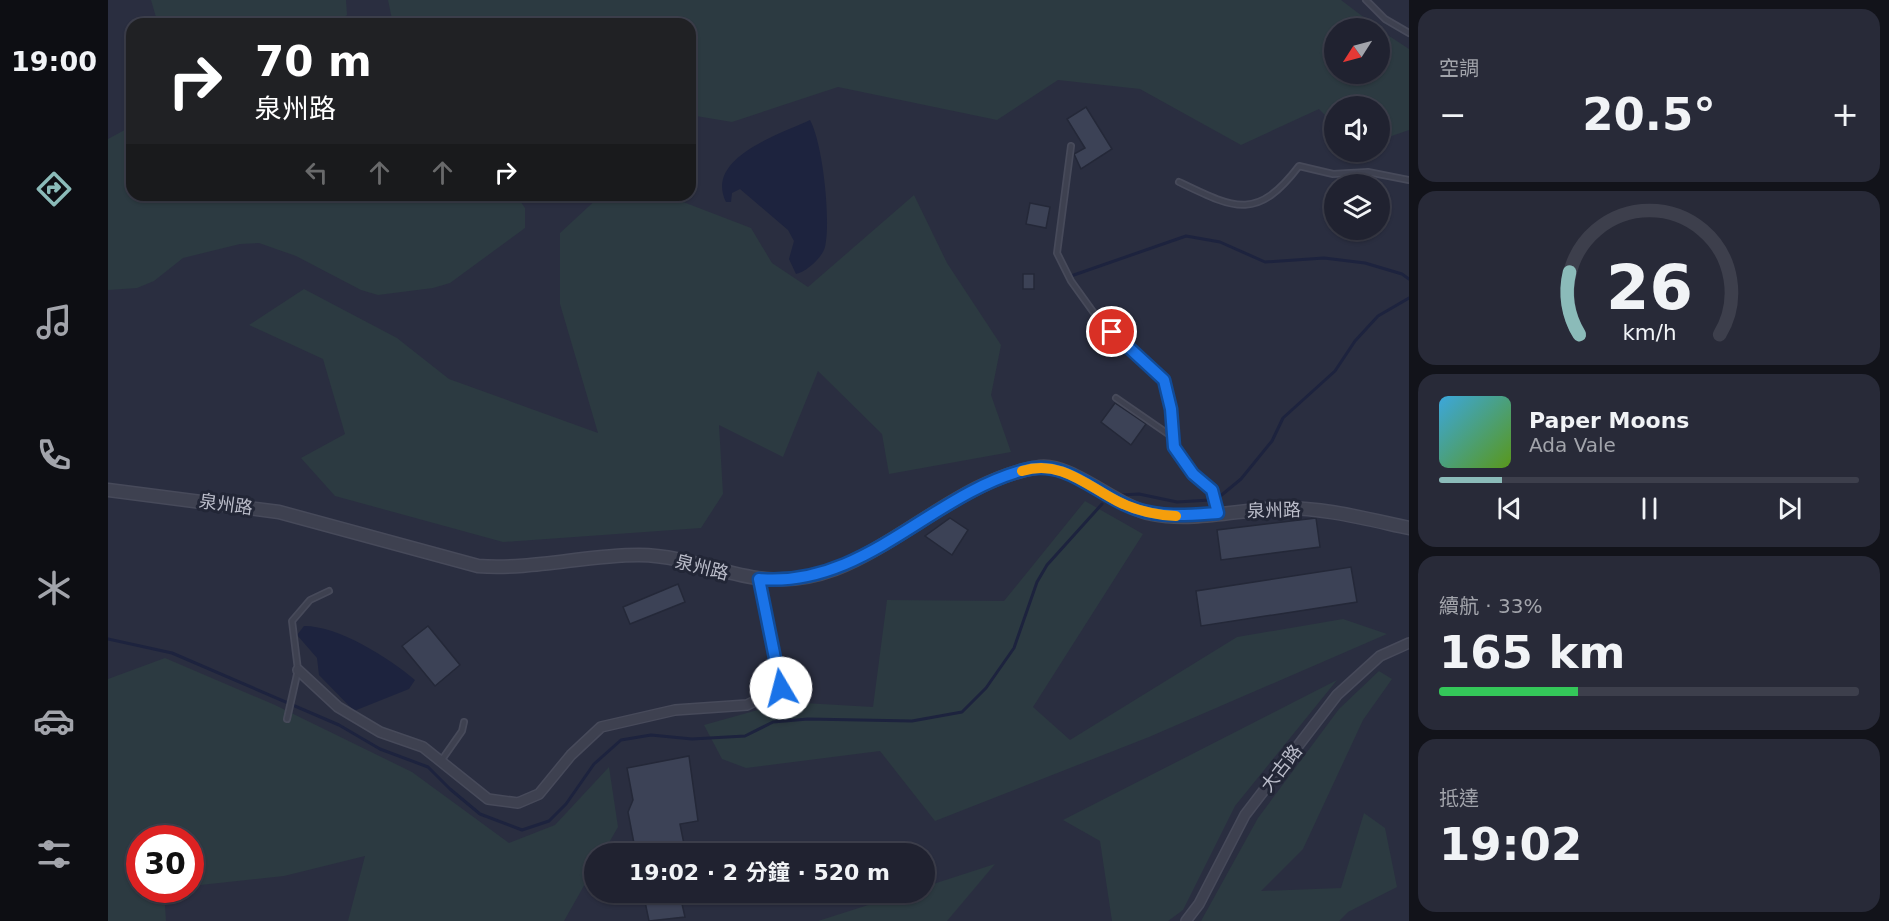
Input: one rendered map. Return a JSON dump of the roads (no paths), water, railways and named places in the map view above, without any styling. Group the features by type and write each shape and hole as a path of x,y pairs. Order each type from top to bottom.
{"street":[{"name":"泉州路","path":"108,490 279,512 478,566 498,567 608,555 643,555 759,579 800,578 834,569 889,544 941,510 1008,475 1045,466 1062,470 1118,502 1150,513 1176,516 1302,508 1409,528"},
{"path":"298,670 338,707 381,732 423,747 488,799 518,803 539,794 571,755 601,727 675,710 747,705 781,688 759,579"},
{"name":"大古路","path":"1186,921 1199,904 1245,815 1337,695 1380,656 1409,643"}],"lane":[{"path":"1366,0 1385,19 1409,33"},
{"path":"1071,146 1057,252 1071,281 1099,320 1164,380 1171,409 1174,447 1193,474 1212,490 1218,513"},
{"path":"1179,182 1233,205 1260,204 1284,186 1299,166 1333,174 1368,172 1409,180"},
{"path":"1116,398 1174,438"},
{"path":"287,719 298,670 292,621 310,600 330,591"},
{"path":"441,761 462,731 464,722"}],"water":[{"path":"810,120 819,146 825,182 827,235 821,256 809,267 796,274 789,259 794,241 788,230 740,189 732,193 731,202 726,202 722,186 726,173 735,160 748,150 764,140"},
{"path":"304,626 318,627 348,637 378,653 415,680 409,689 354,711 319,675 317,658 297,635"}],"waterway":[{"path":"1071,276 1186,236 1220,242 1265,262 1324,258 1365,263 1402,274 1409,279"},
{"path":"1218,498 1241,479 1272,441 1283,418 1335,371 1355,341 1378,316 1409,298"},
{"path":"1121,495 1139,494 1177,502 1210,500"},
{"path":"108,639 172,653 339,725 380,749 428,767 480,814 522,830 549,821 566,804 594,764 621,740 651,735 692,739 745,736 773,722 808,719 912,721 962,712 986,688 1014,648 1037,582 1047,565 1102,504"}]}
